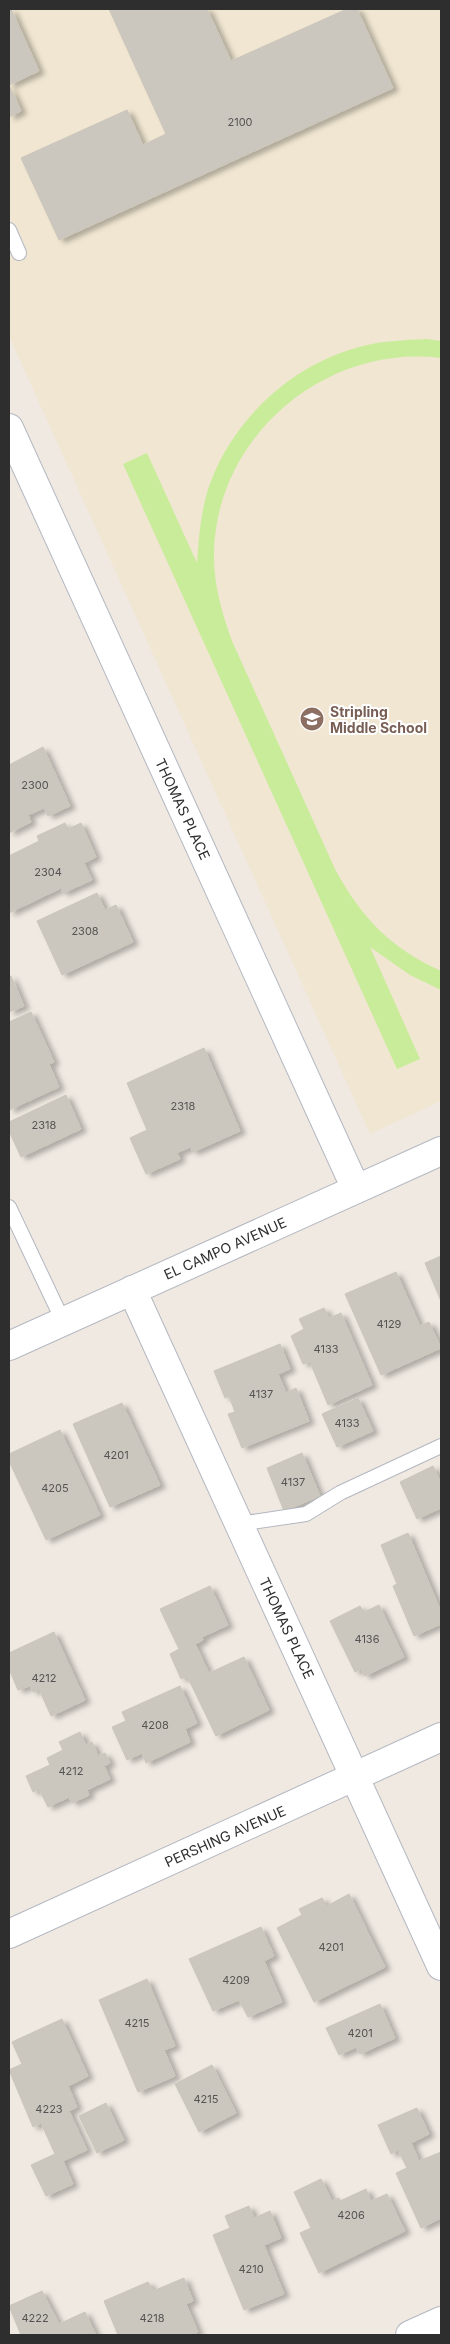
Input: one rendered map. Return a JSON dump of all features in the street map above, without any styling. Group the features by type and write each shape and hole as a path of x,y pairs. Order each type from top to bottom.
{"street":[{"name":"THOMAS PLACE","path":"9,428 356,1189"},
{"name":"EL CAMPO AVENUE","path":"9,1346 441,1151"},
{"name":"THOMAS PLACE","path":"132,1290 441,1966"},
{"name":"PERSHING AVENUE","path":"9,1934 441,1737"},
{"path":"410,2335 441,2321"}],"lane":[{"path":"9,230 20,253"},
{"path":"9,1207 63,1321"},
{"path":"239,1524 306,1514 340,1493 441,1446"}],"shaded area":[{"name":"Stripling Middle School","path":"9,9 441,9 441,1101 370,1134 9,336"}],"green space":[{"path":"427,339 441,341 441,358 399,357 358,366 320,382 287,405 258,434 236,468 221,507 214,549 218,596 232,641 335,869 355,902 379,929 407,952 441,971 441,990 410,975 370,947 420,1059 397,1069 123,464 147,453 197,563 203,511 211,481 235,436 251,415 269,397 289,380 334,355 376,343"}],"building":[{"path":"9,9 11,9 39,71 9,85"},
{"path":"109,9 207,9 231,61 347,9 357,9 393,88 59,240 21,158 127,110 143,145 166,134"},
{"path":"9,85 21,111 9,117"},
{"path":"43,747 70,806 48,816 44,808 28,815 31,822 9,833 9,765"},
{"path":"65,823 68,829 81,823 96,857 84,863 92,880 63,893 61,888 9,913 9,856 39,841 37,836"},
{"path":"97,893 105,910 116,905 133,942 62,975 37,921"},
{"path":"11,976 24,1006 9,1012 9,977"},
{"path":"31,1012 54,1062 49,1064 59,1087 9,1110 9,1022"},
{"path":"204,1048 240,1131 193,1152 190,1147 177,1153 180,1159 146,1174 130,1138 147,1130 127,1083"},
{"path":"66,1095 81,1129 21,1157 9,1131 9,1122"},
{"path":"441,1256 441,1301 425,1263"},
{"path":"396,1272 420,1326 429,1322 441,1348 381,1375 345,1294"},
{"path":"324,1308 329,1318 341,1313 372,1385 328,1405 310,1362 303,1364 291,1336 304,1329 299,1319"},
{"path":"280,1344 290,1369 278,1374 286,1393 296,1388 309,1421 242,1448 228,1414 235,1412 229,1396 225,1398 214,1371"},
{"path":"358,1398 373,1431 337,1447 322,1414"},
{"path":"122,1403 160,1485 110,1507 73,1424"},
{"path":"60,1430 100,1515 46,1540 9,1461 9,1454"},
{"path":"302,1453 320,1496 284,1511 267,1468"},
{"path":"433,1466 441,1484 441,1508 417,1519 400,1482"},
{"path":"408,1533 441,1612 441,1624 414,1636 393,1586 397,1584 381,1545"},
{"path":"210,1586 228,1625 202,1637 203,1640 195,1644 209,1673 244,1657 269,1710 216,1736 187,1676 181,1679 170,1654 179,1649 160,1609"},
{"path":"379,1605 404,1657 365,1676 361,1669 355,1672 330,1621 360,1606 364,1612"},
{"path":"54,1632 85,1700 51,1716 39,1689 33,1692 30,1686 18,1690 9,1669 9,1653"},
{"path":"180,1686 197,1723 185,1729 190,1742 146,1763 142,1753 127,1760 112,1727 126,1721 122,1712"},
{"path":"80,1732 86,1745 92,1742 98,1756 105,1753 110,1763 104,1766 110,1779 87,1790 89,1795 72,1803 69,1797 48,1807 39,1789 33,1792 26,1776 50,1765 47,1758 63,1750 59,1742"},
{"path":"349,1894 385,1967 314,2002 277,1928 302,1915 299,1909 322,1898 327,1906"},
{"path":"261,1927 274,1956 264,1961 282,2002 248,2017 239,2000 213,2011 189,1959"},
{"path":"147,1979 175,2046 164,2050 175,2076 138,2092 99,2000"},
{"path":"380,2004 395,2038 360,2054 356,2047 339,2055 326,2028"},
{"path":"62,2019 88,2076 68,2086 77,2107 69,2111 87,2150 63,2161 73,2184 46,2196 31,2165 55,2154 41,2123 33,2127 9,2070 22,2064 12,2042"},
{"path":"212,2065 236,2113 199,2132 175,2084"},
{"path":"106,2103 124,2140 97,2153 79,2116"},
{"path":"417,2108 429,2134 411,2143 419,2161 441,2152 441,2218 421,2228 396,2173 407,2168 398,2150 391,2154 378,2125"},
{"path":"321,2179 332,2201 339,2198 340,2201 366,2189 371,2201 387,2194 405,2231 319,2273 300,2233 311,2228 294,2192"},
{"path":"249,2206 254,2218 270,2211 281,2238 264,2245 284,2294 244,2310 213,2235 230,2228 225,2216"},
{"path":"184,2278 193,2301 186,2304 198,2332 190,2335 118,2335 104,2301 148,2282 153,2291"},
{"path":"42,2291 59,2324 85,2312 96,2335 21,2335 9,2306"}],"place":[{"name":"Stripling Middle School","path":"312,719"}]}
